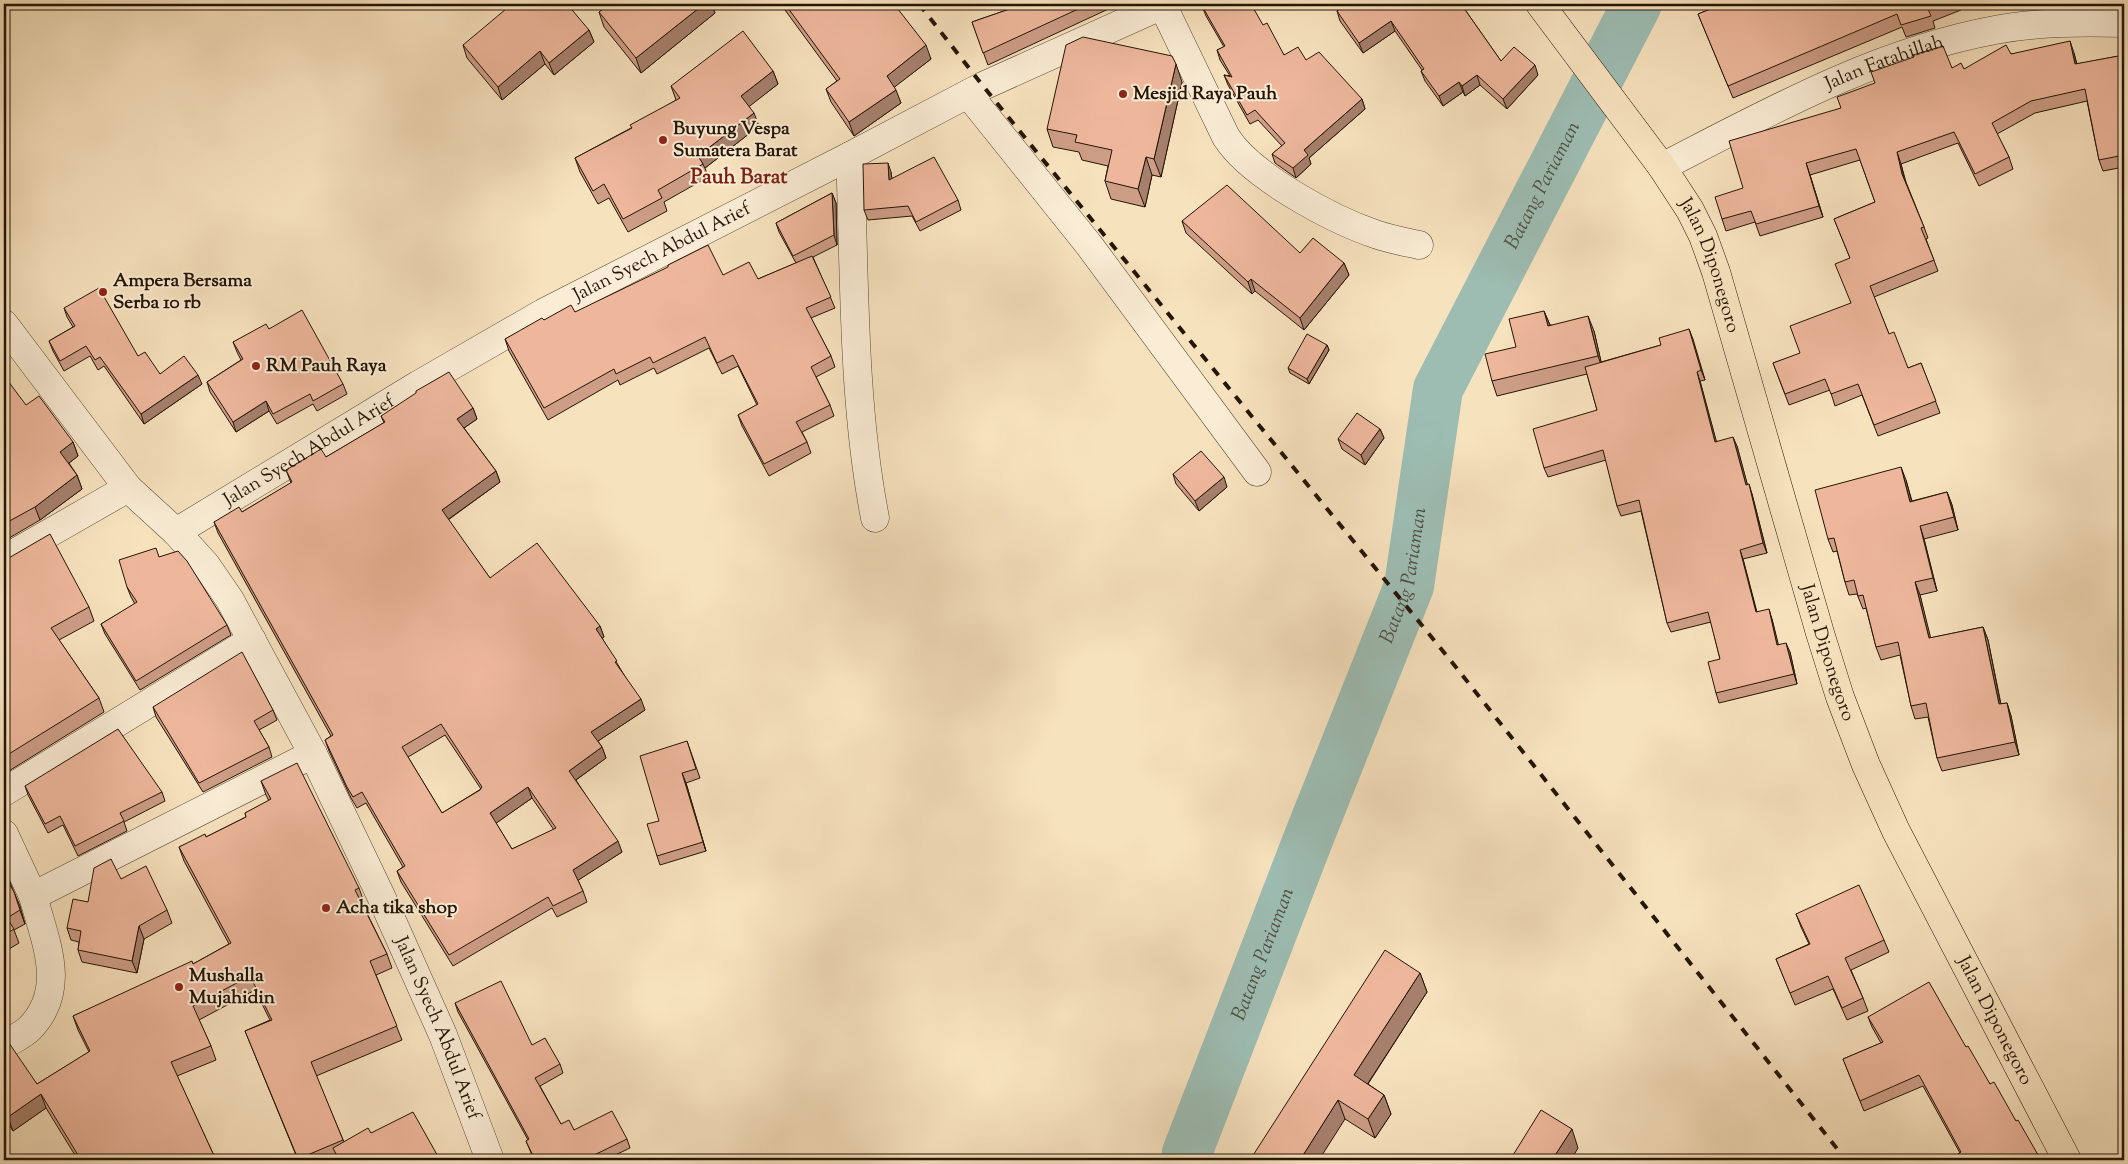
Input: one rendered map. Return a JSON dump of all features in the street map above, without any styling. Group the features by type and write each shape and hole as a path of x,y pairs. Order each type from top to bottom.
{"main road":[{"name":"Jalan Diponegoro","path":"1540,4 1662,167 1690,210 1703,236 1716,272 1820,633 1840,697 1866,765 1896,831 2067,1160"}],"street":[{"name":"Jalan Syech Abdul Arief","path":"176,532 418,385 543,313 968,94 1163,4"},
{"path":"1163,4 1218,121 1231,145 1241,156 1276,182 1331,215 1376,234 1419,245"},
{"name":"Jalan Fatahillah","path":"1662,167 1815,90 1866,68 1942,42 1996,30 2050,24 2124,23"},
{"path":"968,94 1088,245 1257,472"},
{"path":"850,156 859,415 875,518"},
{"name":"Jalan Syech Abdul Arief","path":"4,324 128,488 176,532 206,565 230,600 313,754 380,894 443,1035 490,1160"},
{"path":"4,560 128,488"},
{"path":"4,792 252,640"},
{"path":"32,896 313,754"},
{"path":"4,834 32,896 49,952 52,971 50,992 43,1011 29,1028 4,1045"}],"building":[{"path":"512,4 567,4 589,30 549,63 540,51 498,87 463,45"},
{"path":"610,4 704,4 636,58 599,12"},
{"path":"785,4 894,4 926,45 887,76 896,90 849,122 826,89 840,79"},
{"path":"1024,4 1089,4 983,53 972,22"},
{"path":"1207,4 1251,4 1263,25 1267,23 1284,55 1298,47 1306,60 1319,52 1362,99 1304,150 1308,155 1293,168 1272,154 1285,143 1255,110 1247,115 1224,75 1232,77 1217,50 1225,46 1202,6"},
{"path":"1338,4 1461,4 1501,61 1514,47 1535,65 1503,99 1477,75 1462,86 1459,82 1439,96 1421,71 1424,69 1391,21 1359,43 1337,11 1341,8"},
{"path":"1723,4 1940,4 1928,9 1931,16 1901,25 1897,14 1728,86 1698,14"},
{"path":"743,31 773,71 741,96 754,113 698,156 703,164 658,190 662,198 623,219 604,184 593,191 575,158 632,128 630,125 680,98 671,86"},
{"path":"1083,37 1172,56 1176,64 1154,159 1146,157 1138,189 1105,181 1112,150 1075,142 1077,135 1047,129 1066,45"},
{"path":"2070,41 2075,64 2124,55 2124,155 2099,160 2085,89 2031,101 1992,123 2009,157 1975,174 1954,132 1897,152 1902,174 1924,227 1921,228 1934,260 1870,286 1889,334 1894,332 1908,368 1921,363 1936,401 1874,425 1858,384 1831,394 1825,379 1785,394 1773,363 1800,353 1790,326 1851,303 1835,264 1850,258 1834,219 1875,202 1856,149 1806,163 1819,206 1756,224 1751,211 1722,219 1715,197 1743,188 1729,141 1841,108 1837,97 1875,83 1871,72 1914,57 1913,55 1943,46 1952,68 1961,63 1964,69 2006,45 2011,54"},
{"path":"934,157 958,200 916,222 908,206 864,210 863,164 888,163 889,180"},
{"path":"1227,185 1300,253 1313,238 1344,263 1300,318 1251,279 1248,282 1182,221"},
{"path":"832,193 834,235 793,256 776,223"},
{"path":"708,245 723,275 749,262 758,279 812,256 831,297 806,308 831,356 811,367 830,405 796,422 807,442 764,464 738,415 758,404 733,355 717,363 705,337 653,363 650,357 616,374 614,369 544,408 505,339 542,318 544,320 571,305 575,312 668,267 668,265"},
{"path":"99,288 138,356 145,352 160,374 184,356 198,375 141,414 100,357 95,360 86,346 60,361 49,341 75,326 64,308"},
{"path":"302,310 343,384 313,401 310,394 273,414 266,401 233,422 207,382 243,359 233,342 266,324 269,329"},
{"path":"1544,311 1548,326 1588,316 1598,356 1492,381 1485,354 1516,347 1509,319"},
{"path":"1689,329 1701,370 1697,372 1715,442 1733,437 1746,485 1749,484 1763,543 1740,550 1756,612 1769,609 1777,645 1786,643 1794,674 1716,693 1708,662 1720,659 1708,612 1667,623 1639,500 1617,506 1603,450 1544,468 1533,429 1597,410 1585,367 1661,345 1659,338"},
{"path":"1307,334 1327,345 1307,379 1288,368"},
{"path":"449,372 473,408 457,419 496,471 442,510 490,578 537,543 600,626 596,629 617,661 615,662 641,699 591,732 602,747 569,771 618,841 573,870 583,891 553,906 548,897 449,955 397,871 405,866 362,792 353,797 347,787 325,740 333,735 214,522 239,507 242,512 292,482 286,470 321,449 326,457 385,422 381,416 416,393 416,391","holes":["441,724 482,787 442,813 402,747","528,787 556,828 512,849 490,813"]},
{"path":"8,381 26,405 39,396 73,442 60,452 77,475 35,507 4,524 4,384"},
{"path":"1357,413 1380,429 1361,455 1338,439"},
{"path":"1201,451 1224,477 1195,501 1173,474"},
{"path":"1901,467 1910,502 1947,492 1954,517 1920,526 1933,578 1915,582 1929,638 1983,627 1999,704 2007,703 2015,742 1937,758 1926,703 1911,706 1898,642 1876,647 1863,595 1858,596 1854,580 1845,582 1834,538 1828,539 1815,490"},
{"path":"50,534 89,607 51,628 99,698 4,757 4,560"},
{"path":"156,548 159,557 178,551 187,561 227,625 136,681 101,624 137,602 127,587 119,560"},
{"path":"242,652 273,710 254,721 269,747 199,783 153,707"},
{"path":"118,729 162,792 120,813 124,821 75,846 60,816 45,824 25,786"},
{"path":"687,741 696,769 682,773 703,842 657,856 647,824 659,821 640,756"},
{"path":"297,763 359,888 355,890 387,954 370,961 397,1026 311,1062 343,1140 298,1159 245,1031 272,1020 250,976 193,1006 211,1046 171,1062 216,1160 81,1160 41,1094 8,1117 4,1111 4,1045 9,1043 37,1084 90,1051 73,1016 192,961 193,964 231,943 179,847 205,834 206,837 246,817 245,813 271,799 261,781"},
{"path":"111,859 121,879 146,866 167,910 139,926 132,961 78,950 81,931 67,928 73,899 88,902 94,868"},
{"path":"4,867 8,876 6,878 14,892 20,910 7,918 14,929 4,935"},
{"path":"1859,885 1884,940 1845,958 1863,998 1842,1008 1828,976 1790,993 1776,959 1810,944 1796,914"},
{"path":"1385,950 1420,973 1354,1075 1384,1095 1368,1119 1338,1100 1300,1160 1250,1160"},
{"path":"501,981 532,1045 545,1038 560,1064 535,1078 561,1124 569,1120 574,1130 612,1111 627,1139 586,1160 535,1160 526,1141 529,1139 455,1003"},
{"path":"1929,982 1966,1047 1968,1046 1990,1084 1994,1082 2041,1160 1956,1160 1954,1157 1961,1152 1919,1075 1860,1101 1843,1059 1883,1042 1868,1017"},
{"path":"1541,1110 1572,1129 1552,1160 1510,1160"},
{"path":"413,1112 440,1160 339,1160 333,1148 368,1128 371,1133"}],"waterway":[{"name":"Batang Pariaman","path":"1186,1160 1187,1153 1309,837 1409,586 1438,389 1637,4"}],"railway":[{"path":"919,4 983,86 1455,666 1846,1160"}],"place":[{"name":"Mesjid Raya Pauh","path":"1123,94"},
{"name":"Buyung Vespa Sumatera Barat","path":"663,140"},
{"name":"Ampera Bersama Serba 10 rb","path":"103,292"},
{"name":"RM Pauh Raya","path":"256,366"},
{"name":"Acha tika shop","path":"326,908"},
{"name":"Mushalla Mujahidin","path":"179,987"}],"district":[{"name":"Pauh Barat","path":"739,178"}]}
